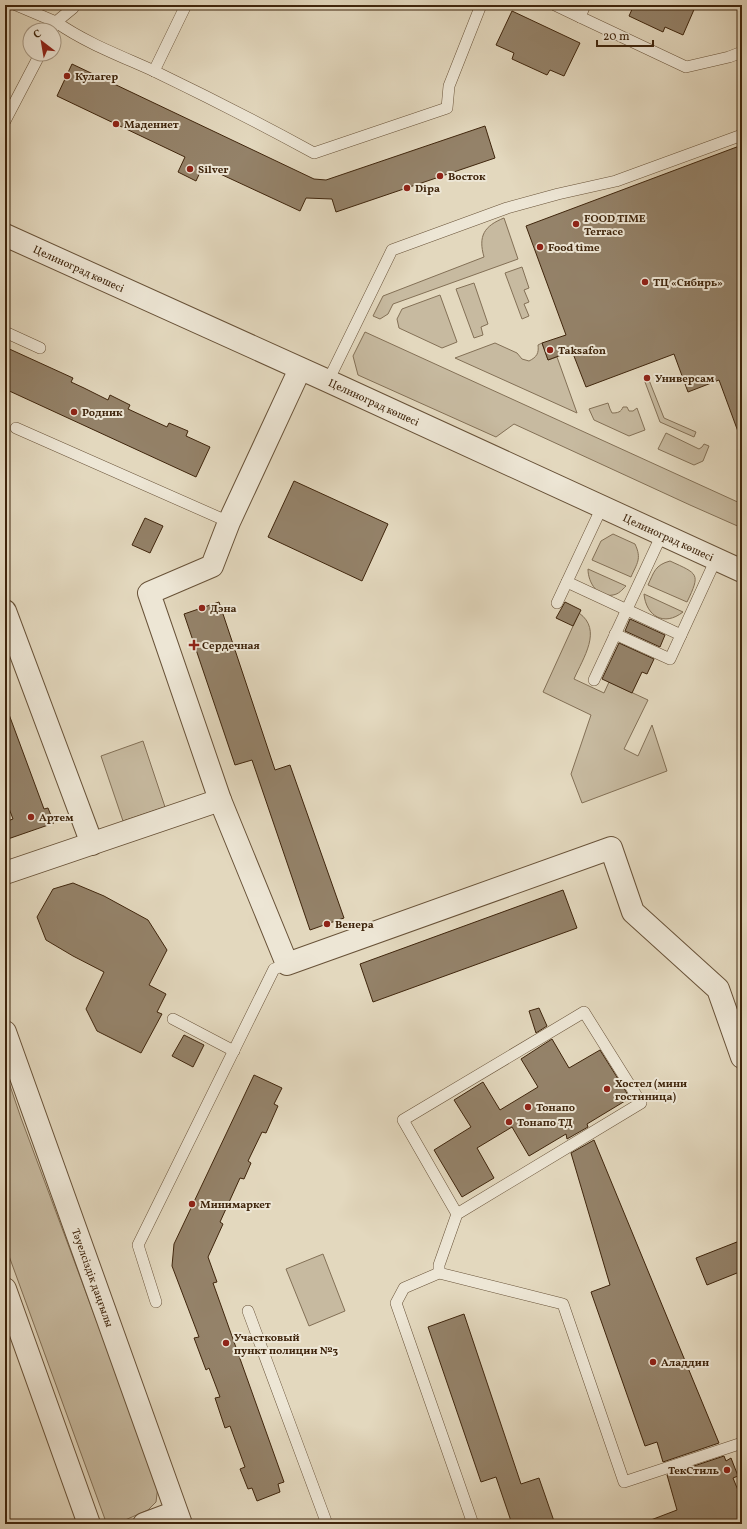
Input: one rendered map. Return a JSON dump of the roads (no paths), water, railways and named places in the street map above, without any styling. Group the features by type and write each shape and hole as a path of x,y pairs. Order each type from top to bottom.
{"street":[{"name":"Целиноград көшесі","path":"5,235 300,368 742,571"},
{"path":"300,368 229,522 212,566 149,593 220,800 287,964 611,848 633,912 718,988 742,1057"},
{"path":"5,611 92,844"},
{"path":"5,873 220,800"},
{"name":"Тәуелсіздік даңғылы","path":"5,1032 179,1518"},
{"path":"5,1289 89,1524"},
{"path":"144,1524 179,1518"}],"lane":[{"path":"16,5 47,22"},
{"path":"58,22 74,5"},
{"path":"154,71 186,5"},
{"path":"62,29 154,71 274,131 314,153 447,108 449,86 481,5"},
{"path":"555,5 686,67 729,57 742,52"},
{"path":"580,17 585,5"},
{"path":"5,121 36,62"},
{"path":"328,381 392,250 507,208 558,194 616,181 742,135"},
{"path":"5,332 40,348"},
{"path":"16,428 229,522"},
{"path":"557,603 602,507"},
{"path":"594,680 662,534"},
{"path":"615,634 670,660 716,559"},
{"path":"567,582 681,635"},
{"path":"156,1302 138,1245 274,969 287,964"},
{"path":"439,1273 439,1265 457,1214 641,1103 584,1012 403,1120 457,1214"},
{"path":"172,1019 234,1051"},
{"path":"473,1524 396,1303 404,1288 439,1273 563,1304 624,1482 742,1444"},
{"path":"248,1311 327,1524"}],"place":[{"name":"Кулагер","path":"67,76"},
{"name":"Мадениет","path":"116,124"},
{"name":"Silver","path":"190,169"},
{"name":"Восток","path":"440,176"},
{"name":"Dipa","path":"407,188"},
{"name":"FOOD TIME Terrace","path":"576,224"},
{"name":"Food time","path":"540,247"},
{"name":"ТЦ «Сибирь»","path":"645,282"},
{"name":"Taksafon","path":"550,350"},
{"name":"Универсам","path":"647,378"},
{"name":"Родник","path":"74,412"},
{"name":"Дэна","path":"202,608"},
{"name":"Сердечная","path":"194,645"},
{"name":"Артем","path":"31,817"},
{"name":"Венера","path":"327,924"},
{"name":"Хостел (мини гостиница)","path":"607,1089"},
{"name":"Тонапо","path":"528,1107"},
{"name":"Тонапо ТД","path":"509,1122"},
{"name":"Минимаркет","path":"192,1204"},
{"name":"Участковый пункт полиции №3","path":"226,1343"},
{"name":"Аладдин","path":"653,1362"},
{"name":"ТекСтиль","path":"727,1470"}]}
